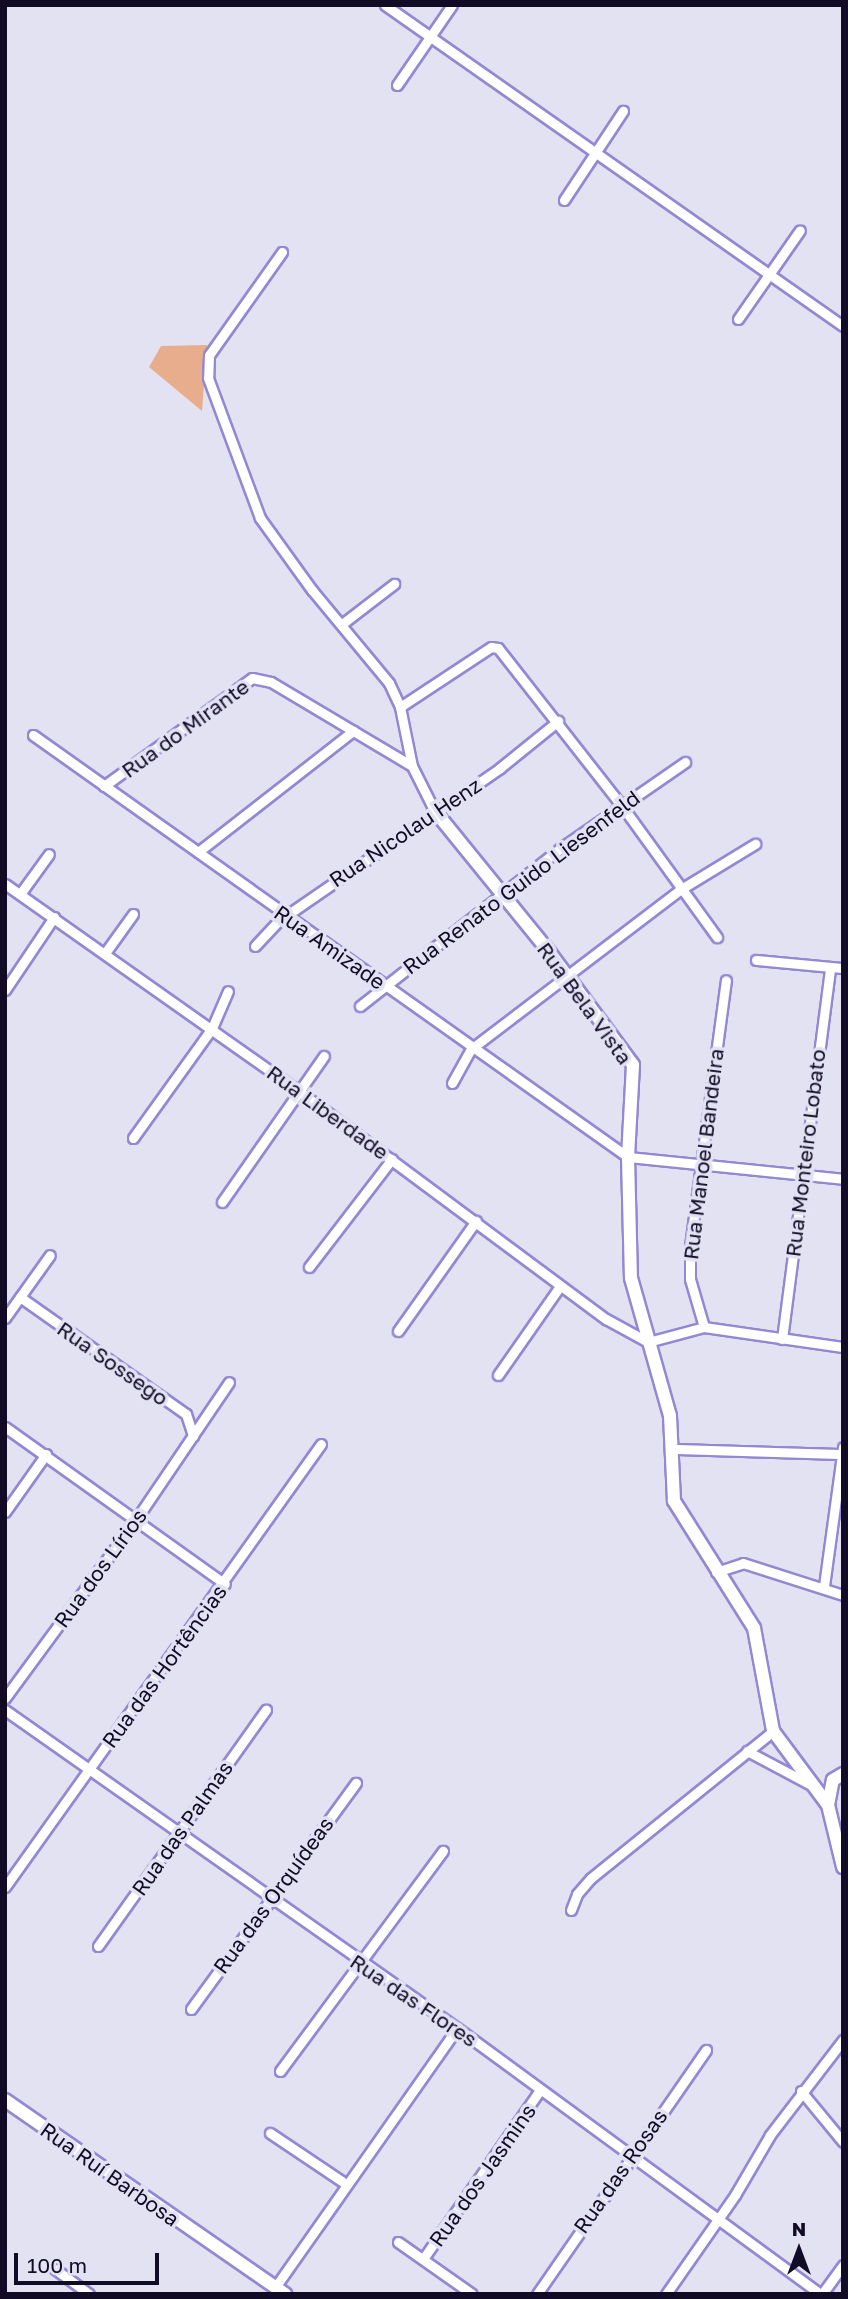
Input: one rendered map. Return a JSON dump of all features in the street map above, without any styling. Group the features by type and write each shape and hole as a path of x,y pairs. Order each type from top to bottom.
{"street":[{"path":"385,5 843,326"},
{"path":"397,85 452,5"},
{"path":"564,200 623,111"},
{"path":"738,319 800,230"},
{"name":"Rua Bela Vista","path":"282,252 209,355 208,378 260,518 389,683 400,707 412,766 434,810 568,977 633,1065 628,1157 631,1278 670,1416 674,1501 716,1572 754,1628 773,1731 828,1805 843,1867"},
{"path":"342,624 394,584"},
{"path":"400,707 491,647 504,653 622,806 718,937"},
{"name":"Rua do Mirante","path":"104,786 252,678 271,682 412,766"},
{"name":"Rua Nicolau Henz","path":"256,946 285,916 434,810 500,768 558,722"},
{"path":"198,852 353,731"},
{"name":"Rua Amizade","path":"33,735 471,1049 628,1157"},
{"name":"Rua Renato Guido Liesenfeld","path":"360,1006 382,985 503,894 685,762"},
{"path":"452,1083 471,1049 681,889 755,844"},
{"path":"20,894 49,854"},
{"name":"Rua Liberdade","path":"5,884 300,1091 560,1286 648,1342"},
{"path":"105,954 133,914"},
{"path":"5,990 54,917"},
{"path":"756,960 843,968"},
{"name":"Rua Monteiro Lobato","path":"782,1339 830,967"},
{"name":"Rua Manoel Bandeira","path":"704,1327 690,1271 698,1164 726,980"},
{"path":"133,1138 212,1028 229,991"},
{"path":"222,1202 324,1056"},
{"path":"628,1157 843,1179"},
{"path":"309,1268 392,1159"},
{"path":"398,1331 476,1222"},
{"path":"5,1318 50,1255"},
{"path":"498,1375 560,1286"},
{"name":"Rua Sossego","path":"20,1297 187,1414 193,1436"},
{"path":"648,1342 704,1327 843,1347"},
{"name":"Rua dos Lírios","path":"5,1698 137,1518 229,1382"},
{"path":"5,1427 137,1518 225,1584"},
{"name":"Rua das Hortências","path":"5,1887 225,1584 321,1444"},
{"path":"824,1586 843,1447"},
{"path":"673,1449 842,1454"},
{"path":"5,1512 46,1454"},
{"path":"716,1572 743,1563 824,1586 843,1595"},
{"name":"Rua das Flores","path":"5,1710 360,1964 457,2028 717,2221 821,2294"},
{"name":"Rua das Palmas","path":"98,1946 266,1710"},
{"path":"571,1910 577,1894 591,1878 773,1731"},
{"path":"747,1751 817,1787"},
{"path":"828,1805 833,1780 843,1774"},
{"name":"Rua das Orquídeas","path":"191,2008 268,1898 356,1783"},
{"path":"280,2071 443,1851"},
{"path":"280,2290 346,2184 457,2028"},
{"path":"666,2294 801,2091 843,2040"},
{"name":"Rua das Rosas","path":"537,2294 630,2155 706,2050"},
{"name":"Rua dos Jasmins","path":"423,2259 540,2091"},
{"path":"801,2091 843,2142"},
{"name":"Rua Ruí Barbosa","path":"5,2100 280,2290"},
{"path":"270,2133 346,2184"},
{"path":"398,2242 472,2294"},
{"path":"821,2294 843,2265"},
{"path":"55,2269 89,2294"}],"shaded area":[{"path":"207,345 202,411 149,367 161,346"}]}
